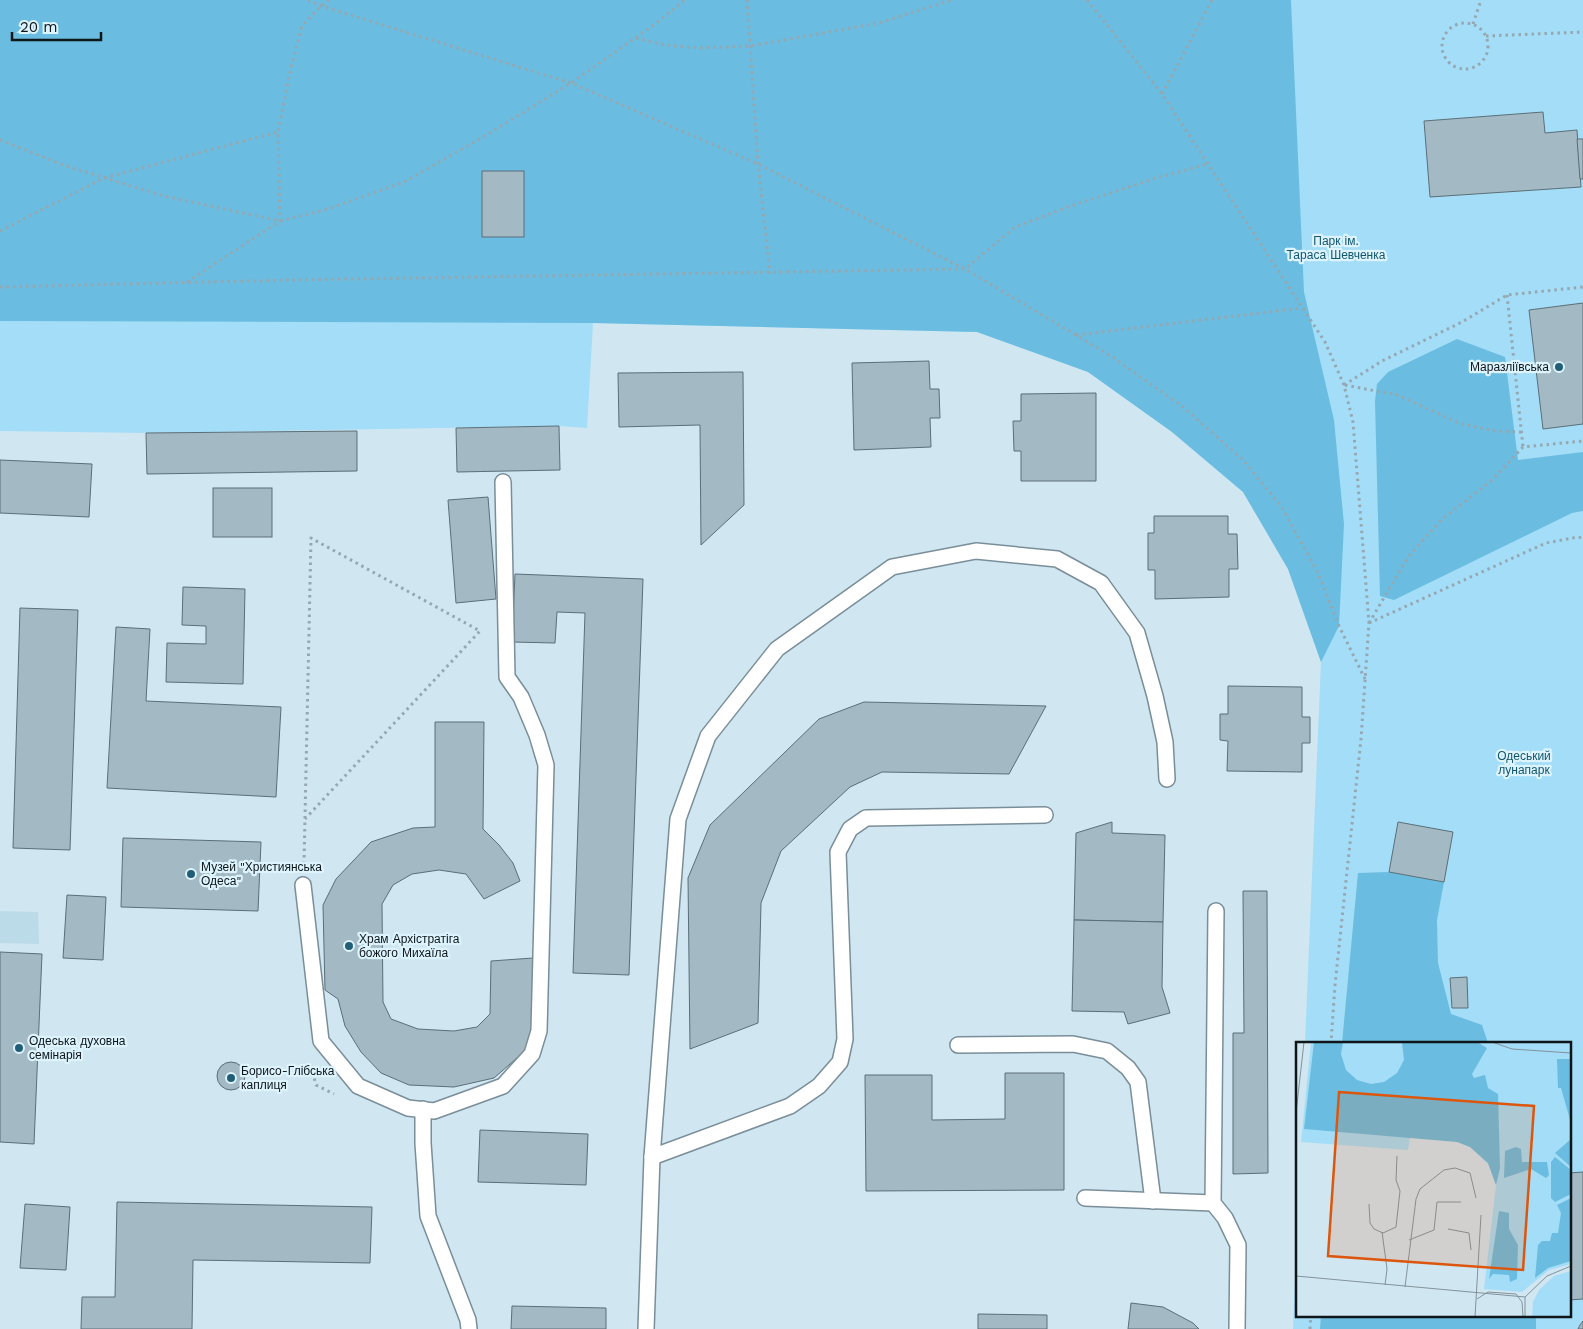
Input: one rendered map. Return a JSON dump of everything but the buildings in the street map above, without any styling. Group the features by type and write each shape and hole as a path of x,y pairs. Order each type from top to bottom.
{"lane":[{"path":"303,886 321,1041 358,1086 408,1108 434,1111 503,1086 532,1054 538,1031 546,765 537,735 521,698 507,677 503,482"},
{"path":"646,1329 652,1157 678,819 708,736 777,649 892,567 976,551 1057,559 1101,583 1137,633 1155,696 1165,742 1167,779"},
{"path":"652,1157 790,1106 819,1086 840,1062 845,1039 838,852 850,829 866,818 1045,815"},
{"path":"1216,912 1213,1203 1225,1218 1238,1245 1237,1329"},
{"path":"958,1045 1073,1044 1107,1051 1128,1068 1138,1082 1153,1201"},
{"path":"423,1109 423,1143 428,1216 468,1320 469,1329"},
{"path":"1085,1198 1213,1203"}],"path":[{"path":"308,0 321,6 571,82 758,164 965,269 1111,356 1183,406 1242,459 1281,506 1318,573 1365,679"},
{"path":"280,221 278,132 291,67 302,26 329,0"},
{"path":"186,282 280,221 328,209 404,182 483,137 571,82 685,0"},
{"path":"747,0 758,164 770,273"},
{"path":"635,37 665,45 698,48 750,46 879,23 951,0"},
{"path":"1087,0 1162,94 1325,342 1344,385 1353,422 1369,623 1361,739 1335,984 1331,1042"},
{"path":"1162,94 1212,0"},
{"path":"1473,24 1481,0"},
{"path":"1464,22 1473,24 1481,29 1486,36 1487,54 1475,68 1466,70 1456,68 1444,56 1443,37 1448,30 1456,25 1464,22"},
{"path":"1486,36 1583,32"},
{"path":"0,231 104,178 278,132"},
{"path":"0,140 66,166 164,196 280,221"},
{"path":"0,287 186,282 965,269 1015,227 1121,189 1208,164"},
{"path":"1344,385 1382,361 1462,322 1507,294 1583,287"},
{"path":"1507,294 1523,447"},
{"path":"1075,335 1302,308"},
{"path":"1344,385 1397,395 1462,424 1496,431 1521,432"},
{"path":"1369,623 1408,557 1441,520 1491,481 1523,447 1583,441"},
{"path":"1369,623 1546,543 1578,537 1583,538"},
{"path":"311,538 480,631 305,819 305,809 311,538"},
{"path":"1310,1329 1311,1316"}],"shaded area":[{"path":"0,0 1291,0 1304,292 1334,420 1344,524 1339,626 1321,662 1288,569 1243,492 1172,432 1088,372 977,332 593,323 0,321"},
{"path":"1457,339 1505,357 1518,460 1583,452 1583,511 1572,513 1394,600 1380,596 1375,401 1377,384 1388,372"},
{"path":"1389,872 1444,882 1437,920 1438,963 1451,1014 1482,1025 1488,1042 1342,1042 1358,873"},
{"path":"0,911 38,912 39,944 0,943"},
{"path":"1321,1316 1536,1316 1536,1329 1320,1329"}],"green space":[{"name":"Парк ім. Тараса Шевченка","path":"0,0 1583,0 1583,1329 1293,1329 1296,1258 1296,1316 1570,1316 1570,1042 1305,1042 1321,662 1288,569 1243,492 1172,432 1088,372 977,332 593,323 587,428 559,426 146,433 0,431"}],"place":[{"name":"Маразліївська","path":"1559,367"},
{"name":"Музей \"Християнська Одеса\"","path":"191,874"},
{"name":"Храм Архістратіга божого Михаїла","path":"349,946"},
{"name":"Одеська духовна семінарія","path":"19,1048"},
{"name":"Борисо-Глібська каплиця","path":"231,1078"}],"park label":[{"name":"Одеський лунапарк","path":"1524,763"}]}
